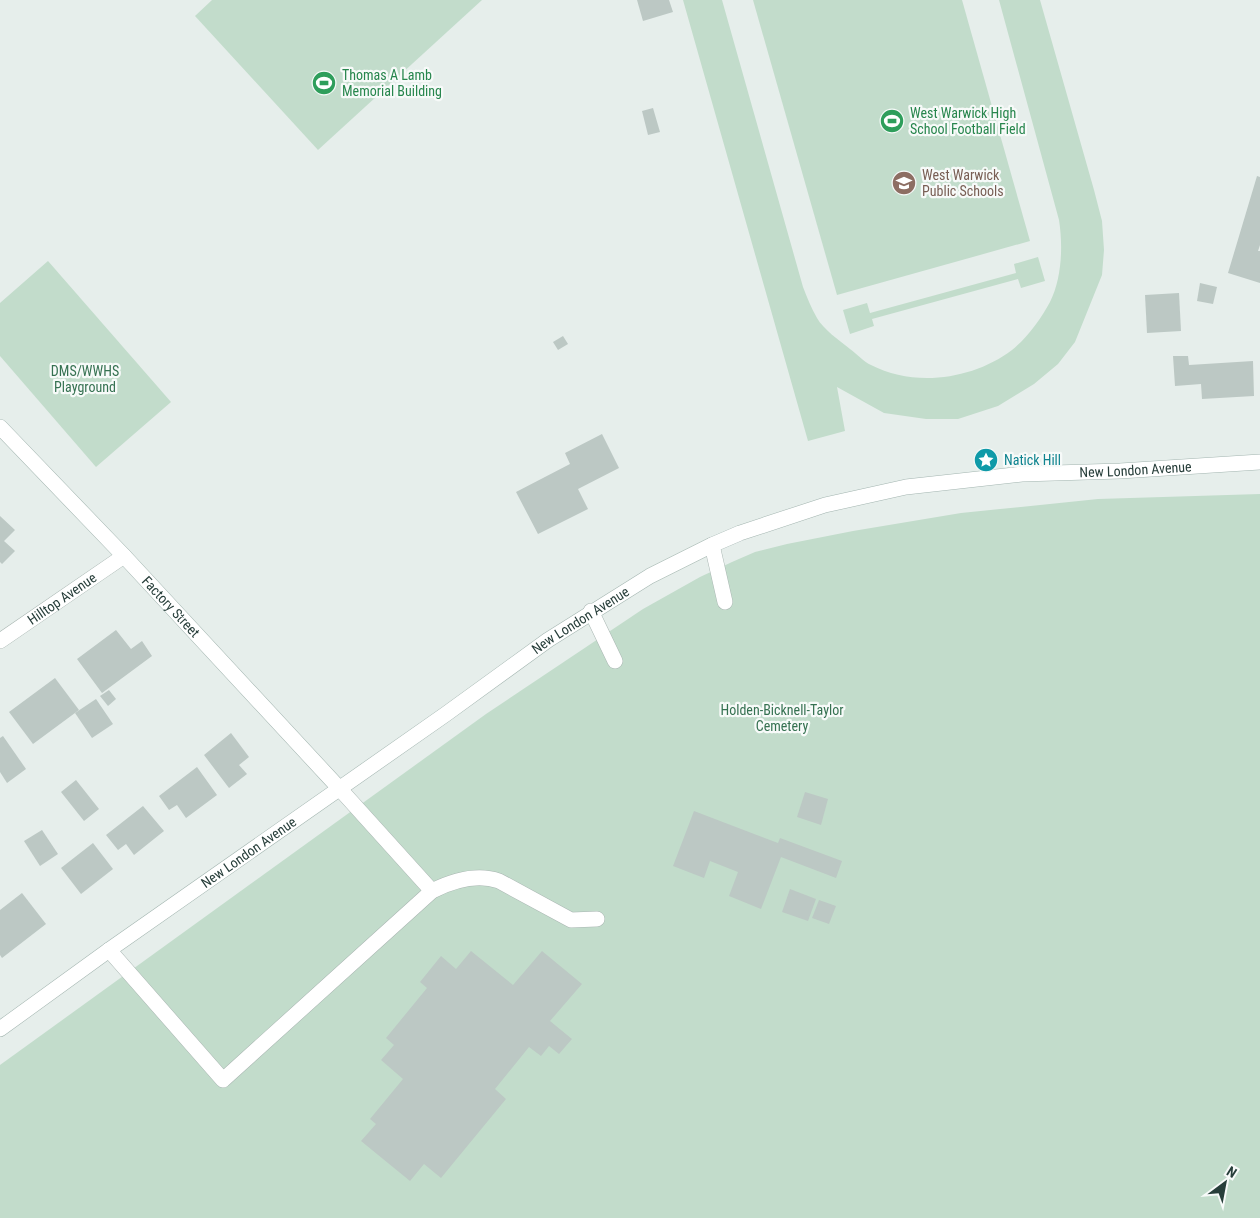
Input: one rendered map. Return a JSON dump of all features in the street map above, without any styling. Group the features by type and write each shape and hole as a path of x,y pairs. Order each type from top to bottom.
{"main road":[{"name":"Factory Street","path":"0,427 124,556 432,891"},
{"name":"New London Avenue","path":"0,1029 108,950 548,640 650,576 712,546 740,534 825,505 906,487 1022,474 1120,471 1260,462"},
{"path":"712,546 725,602"},
{"name":"Hilltop Avenue","path":"0,641 124,556"},
{"path":"591,612 615,660"},
{"path":"108,950 223,1080 432,891 450,882 490,878 571,920 598,919"}],"green space":[{"name":"Thomas A Lamb Memorial Building","path":"212,0 482,0 318,150 195,16"},
{"path":"683,0 722,0 803,287 817,318 832,335 868,364 888,372 925,378 962,374 997,360 1018,345 1028,334 1042,315 1054,293 1061,251 1059,220 999,0 1040,0 1102,221 1104,250 1102,275 1075,342 1058,364 1034,384 998,406 958,419 926,419 884,413 837,387 845,431 808,441"},
{"name":"West Warwick High School Football Field","path":"753,0 962,0 1030,241 837,295"},
{"path":"1038,257 1045,281 1021,288 1018,279 872,319 874,326 850,334 843,310 867,303 870,313 1016,273 1014,264"},
{"name":"DMS/WWHS Playground","path":"48,261 171,402 96,467 0,356 0,303"},
{"name":"Holden-Bicknell-Taylor Cemetery","path":"1260,494 1260,1218 0,1218 0,1065 486,714 643,609 700,577 755,552 853,531 961,513 1098,499"}],"building":[{"path":"637,0 669,0 673,12 643,21"},
{"path":"653,108 660,132 648,135 642,111"},
{"path":"1257,176 1260,177 1260,245 1258,251 1260,251 1260,283 1228,273"},
{"path":"1200,283 1217,287 1213,304 1197,301"},
{"path":"1179,293 1181,331 1147,333 1145,295"},
{"path":"563,336 568,344 558,350 553,342"},
{"path":"1173,356 1188,356 1189,365 1253,361 1254,396 1202,399 1201,384 1175,386"},
{"path":"602,434 619,468 578,489 588,509 538,534 516,492 570,464 565,453"},
{"path":"0,516 15,530 4,541 15,551 2,564 0,562"},
{"path":"116,630 131,649 142,641 152,656 102,693 77,659"},
{"path":"55,678 79,710 33,744 9,712"},
{"path":"109,690 116,699 108,706 100,696"},
{"path":"96,699 113,724 92,738 75,713"},
{"path":"231,733 249,757 239,765 247,774 229,788 204,755"},
{"path":"3,736 26,769 7,783 0,772 0,738"},
{"path":"197,767 217,795 186,818 177,805 169,810 159,796"},
{"path":"76,780 99,809 84,821 61,792"},
{"path":"805,792 828,799 821,825 797,817"},
{"path":"143,806 164,831 134,855 126,844 118,850 106,835"},
{"path":"694,811 778,843 780,838 842,861 836,878 781,857 761,909 729,896 738,872 710,861 704,878 673,866"},
{"path":"42,830 58,854 40,866 24,841"},
{"path":"93,843 113,869 81,894 61,868"},
{"path":"790,889 816,899 808,921 782,912"},
{"path":"22,893 46,924 2,958 0,955 0,910"},
{"path":"819,900 836,906 829,924 812,918"},
{"path":"471,951 513,985 542,951 582,984 550,1021 572,1039 559,1054 549,1046 541,1056 529,1047 495,1089 506,1099 441,1178 424,1164 410,1181 361,1141 376,1124 370,1119 403,1079 381,1060 394,1045 386,1038 427,988 420,982 441,956 456,969"}],"place":[{"name":"Thomas A Lamb Memorial Building","path":"324,83"},
{"name":"West Warwick High School Football Field","path":"892,121"},
{"name":"West Warwick Public Schools","path":"904,183"},
{"name":"Natick Hill","path":"986,460"}]}
